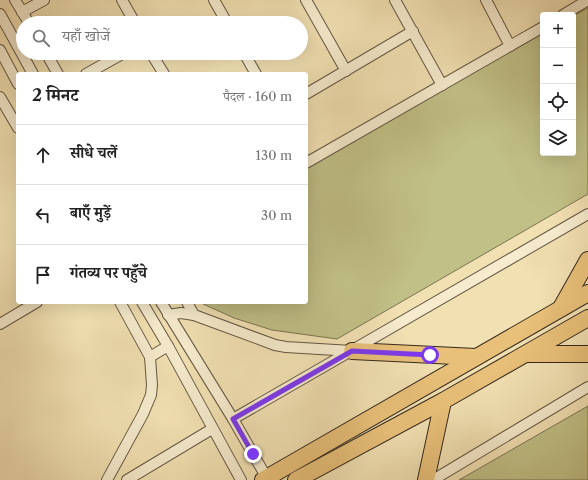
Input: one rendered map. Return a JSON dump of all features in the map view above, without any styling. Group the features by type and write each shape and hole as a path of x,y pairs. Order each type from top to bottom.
{"main road":[{"path":"561,308 588,260"},
{"path":"266,479 588,293"},
{"path":"296,480 443,401 588,318"},
{"path":"352,351 476,357"},
{"path":"525,354 588,354"},
{"path":"426,480 443,401"}],"street":[{"path":"15,0 25,16"},
{"path":"22,12 44,0"},
{"path":"122,0 131,16"},
{"path":"214,0 223,16"},
{"path":"306,0 346,71"},
{"path":"395,0 442,85"},
{"path":"486,0 510,46"},
{"path":"568,12 588,0"},
{"path":"0,14 16,39"},
{"path":"308,162 540,28"},
{"path":"308,93 413,31"},
{"path":"0,50 16,80"},
{"path":"26,60 32,72"},
{"path":"50,60 57,72"},
{"path":"90,72 111,60"},
{"path":"155,60 163,72"},
{"path":"248,60 255,72"},
{"path":"0,97 16,125"},
{"path":"233,419 588,214"},
{"path":"0,324 34,304"},
{"path":"108,480 143,414 151,395 152,385 150,357 121,304"},
{"path":"125,311 137,304"},
{"path":"141,304 168,346 241,480"},
{"path":"162,304 233,419 266,479"},
{"path":"188,304 194,315"},
{"path":"168,315 181,313 194,315 276,345 352,351"},
{"path":"150,357 168,346"},
{"path":"433,480 588,387"},
{"path":"127,480 212,429"}],"shaded area":[{"path":"588,8 588,194 337,339 272,330 234,318 203,304 308,304 308,167 540,35 540,156 576,156 576,14"},
{"path":"588,406 588,480 459,480"}],"route":[{"path":"253,454 233,419 352,351 430,355"}]}
